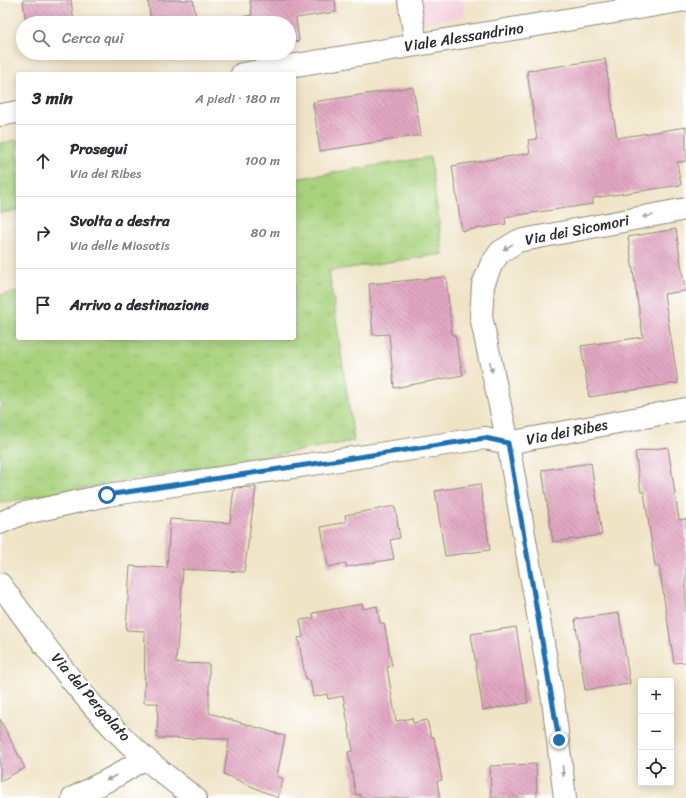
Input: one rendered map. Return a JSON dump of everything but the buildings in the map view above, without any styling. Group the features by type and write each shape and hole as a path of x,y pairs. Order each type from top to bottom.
{"street":[{"path":"409,0 416,45"},
{"name":"Viale Alessandrino","path":"254,72 686,0"},
{"path":"0,115 16,112"},
{"name":"Via dei Sicomori","path":"565,798 554,700 508,443 481,317 483,285 495,258 505,248 525,239 686,209"},
{"name":"Via dei Ribes","path":"0,523 21,514 107,495 485,438 508,443 686,409"},
{"name":"Via del Pergolato","path":"0,584 92,704 144,758 195,798"},
{"path":"73,798 116,776 144,758"}],"shaded area":[{"path":"400,0 462,0 465,16 404,26"}],"green space":[{"path":"16,140 16,210 0,213 0,143"},
{"path":"430,157 443,254 329,271 354,441 0,503 0,295 16,292 16,340 296,340 296,179"}],"route":[{"path":"107,495 485,438 508,443 554,700 559,740"}]}
